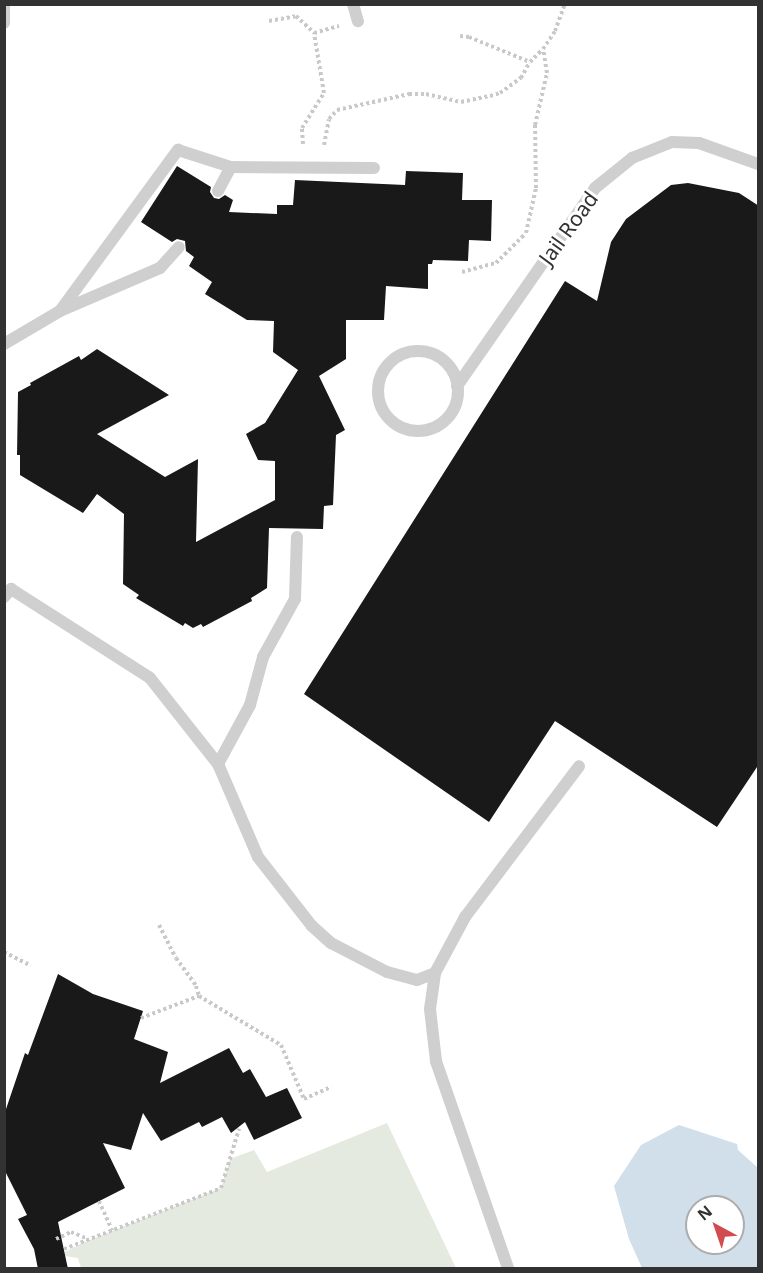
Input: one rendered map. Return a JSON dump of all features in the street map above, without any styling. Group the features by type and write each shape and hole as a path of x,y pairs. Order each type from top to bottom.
{"lane":[{"path":"353,4 358,21"},
{"path":"4,5 4,23"},
{"name":"Jail Road","path":"457,386 454,373 446,362 435,354 422,351 396,357 386,367 380,379 378,392 381,405 388,417 398,425 422,430 434,427 449,415 457,398 457,386 595,188 633,158 672,142 699,143 759,164"},
{"path":"60,311 178,150 231,167 374,168"},
{"path":"218,191 231,167"},
{"path":"4,344 60,311 160,268 179,247"},
{"path":"218,764 250,705 263,657 295,599 297,537"},
{"path":"7,590 150,678 218,764 258,857 312,926 331,943 387,972 417,980 435,973"},
{"path":"508,1269 436,1061 430,1009 435,973 465,917 579,766"}],"path":[{"path":"324,145 328,119 337,110 409,94 426,94 461,102 500,93 521,78 530,62 543,49 555,32 565,4"},
{"path":"269,21 296,16 314,33 324,93 302,128 303,144"},
{"path":"314,33 358,21"},
{"path":"460,36 469,37 530,62"},
{"path":"462,272 496,263 526,233 536,188 535,125 547,73 543,49"},
{"path":"159,925 199,996 281,1045 304,1099 331,1087"},
{"path":"4,952 31,966"},
{"path":"141,1018 199,996"},
{"path":"64,1249 221,1188 239,1130"},
{"path":"99,1201 112,1230"},
{"path":"56,1239 71,1232 89,1240"}],"shaded area":[{"path":"387,1123 456,1268 81,1268 78,1258 65,1256 65,1252 82,1243 221,1188 230,1159 254,1150 267,1172"},
{"path":"679,1125 737,1144 738,1150 758,1168 758,1268 642,1268 629,1239 614,1186 641,1145"}],"building":[{"path":"177,166 211,187 210,192 214,198 219,199 225,195 233,200 229,212 277,214 277,205 293,205 295,180 405,185 406,171 463,173 462,200 492,200 491,241 469,240 468,261 433,260 432,264 428,264 428,289 386,286 384,320 346,320 346,359 319,376 345,430 336,435 333,505 324,506 323,529 269,528 267,588 251,598 252,601 203,627 201,624 193,628 185,623 183,626 136,598 139,595 123,584 124,514 97,494 83,513 20,475 20,455 17,455 18,392 79,356 81,360 97,349 169,395 97,434 165,477 198,459 196,542 275,500 275,461 258,460 246,434 265,423 298,370 273,352 274,321 247,320 205,294 212,282 189,266 194,257 186,251 185,241 177,239 172,242 141,222"},
{"path":"688,183 739,193 759,206 759,764 717,827 555,721 489,822 304,694 565,281 597,301 611,242 626,219 671,185"},
{"path":"58,974 93,994 143,1011 134,1039 168,1052 160,1083 229,1048 243,1073 250,1069 266,1097 287,1088 302,1118 254,1140 245,1122 231,1133 222,1117 202,1127 199,1122 161,1141 143,1113 131,1150 103,1143 125,1188 58,1222 68,1269 38,1269 34,1249 18,1219 27,1215 4,1169 4,1115 25,1053 28,1055"}]}
